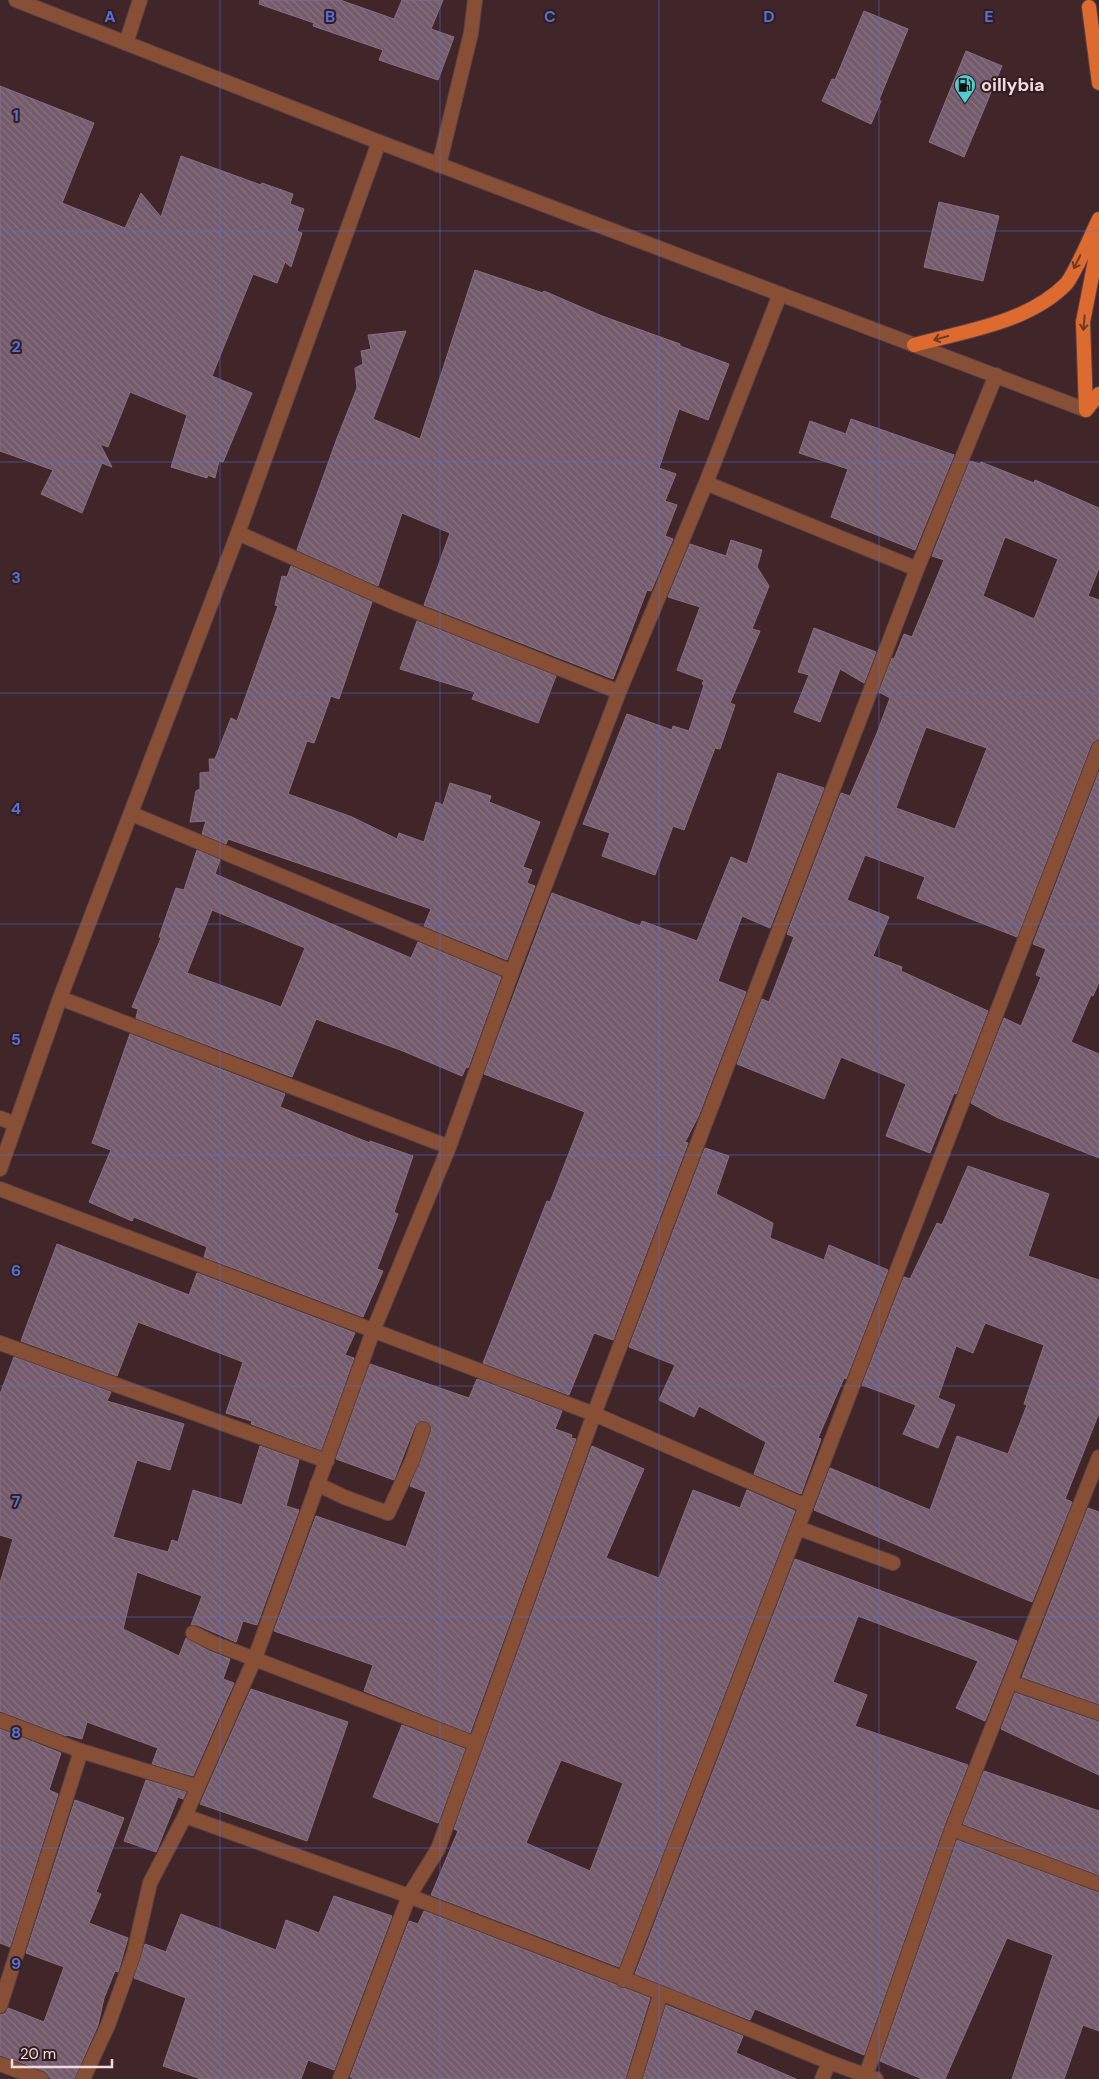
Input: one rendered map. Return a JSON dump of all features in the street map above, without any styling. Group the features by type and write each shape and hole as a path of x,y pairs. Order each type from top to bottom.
{"main road":[{"path":"1086,4 1099,18"},
{"path":"1086,4 1099,83"},
{"path":"914,345 990,324 1020,314 1045,302 1067,283 1099,219"},
{"path":"1093,413 1083,322 1099,240"},
{"path":"1093,413 1099,394"}],"street":[{"path":"16,0 379,142 1093,413"},
{"path":"126,44 140,0"},
{"path":"439,165 471,33 475,0"},
{"path":"0,1169 60,998 238,534 379,142"},
{"path":"83,2079 108,2025 134,1953 150,1884 185,1816 255,1658 316,1484 326,1462 373,1330 449,1147 512,972 620,692 706,483 780,294"},
{"path":"340,2079 409,1896 438,1849 594,1414 917,569 996,376"},
{"path":"706,483 917,569"},
{"path":"238,534 395,603 620,692"},
{"path":"623,1980 1099,748"},
{"path":"132,814 512,972"},
{"path":"60,998 449,1147"},
{"path":"0,1118 16,1124"},
{"path":"0,1189 594,1414 806,1506"},
{"path":"0,1343 326,1462"},
{"path":"316,1484 344,1497 388,1513 412,1462 423,1429"},
{"path":"185,1816 409,1896 623,1980 661,1993 829,2062 871,2077 952,1829 1099,1456"},
{"path":"798,1528 893,1563"},
{"path":"193,1633 213,1643 476,1744"},
{"path":"1010,1682 1099,1713"},
{"path":"0,1720 81,1752 198,1787"},
{"path":"0,2006 81,1752"},
{"path":"952,1829 1099,1884"},
{"path":"634,2079 661,1993"},
{"path":"822,2079 829,2062"},
{"path":"0,2064 41,2079"}],"building":[{"path":"260,0 340,0 394,19 402,0 443,0 431,29 454,37 438,80 379,60 383,50 313,26 314,23 259,4"},
{"path":"864,11 908,29 871,124 822,101 832,79 835,80"},
{"name":"oillybia","path":"966,51 1002,66 964,157 929,142"},
{"path":"0,86 94,123 62,203 125,228 141,193 161,217 181,156 261,185 262,183 293,194 290,204 304,209 297,231 302,233 291,267 285,262 277,283 253,274 212,376 252,393 223,462 219,461 215,478 208,475 207,478 171,467 187,415 130,392 108,447 100,444 112,467 102,463 82,513 41,494 53,470 0,451"},
{"path":"939,202 999,216 983,281 924,267"},
{"path":"475,270 543,293 544,291 602,316 729,364 708,420 679,409 659,468 676,474 665,501 677,505 665,536 673,539 651,591 647,590 613,679 424,605 450,533 402,513 378,586 297,550 357,388 355,368 363,364 361,351 371,349 368,335 406,331 373,419 420,439"},
{"path":"851,419 954,455 915,550 831,517 848,469 799,453 810,421 846,434"},
{"path":"970,461 980,464 981,462 1034,483 1035,480 1099,508 1099,568 1088,596 1099,600 1099,739 1091,745 1017,937 917,898 925,877 865,855 847,900 889,917 873,956 902,967 901,971 988,1011 956,1094 954,1093 930,1153 886,1136 906,1084 841,1057 824,1099 737,1064 762,999 769,1002 794,937 787,934 841,793 850,796 877,733 890,698 879,692 892,658 894,659 904,634 912,637 944,560 932,556","holes":["1005,537 1058,559 1034,619 983,596","926,727 987,748 955,829 896,808"]},
{"path":"731,540 762,550 757,567 769,586 752,629 760,631 730,703 735,705 720,749 715,748 684,830 673,826 655,875 602,856 610,833 583,824 627,714 672,730 673,726 689,731 704,680 677,670 700,607 668,597 690,544 726,556"},
{"path":"291,566 372,602 339,699 331,696 314,743 307,741 288,794 352,817 397,839 399,833 424,842 436,802 443,805 450,783 491,796 489,802 540,822 523,867 532,870 527,883 535,886 507,960 424,926 431,909 228,839 226,844 202,834 206,821 190,822 196,791 200,789 200,773 210,772 209,759 215,759 231,718 237,721 278,606 275,605 282,576 287,577"},
{"path":"417,621 556,676 538,723 472,699 475,692 400,669"},
{"path":"814,628 876,652 864,683 840,669 820,722 794,712 809,675 798,672"},
{"path":"1099,772 1099,982 1093,996 1091,995 1071,1042 1099,1054 1099,1158 998,1118 971,1103 1004,1018 1021,1026 1041,977 1036,975 1046,949 1033,944"},
{"path":"778,773 824,788 770,928 742,916 718,981 746,992 698,1117 685,1142 688,1143 613,1340 594,1333 569,1395 483,1363 547,1201 550,1202 585,1112 484,1074 552,893 640,926 642,921 697,941 731,857 747,864"},
{"path":"197,850 220,860 215,874 411,958 418,942 501,977 468,1068 466,1067 462,1076 403,1051 316,1019 292,1077 136,1018 138,1009 132,1007 161,938 159,937 176,888 184,890","holes":["212,910 305,948 281,1007 187,973"]},
{"path":"130,1034 285,1094 280,1107 370,1143 370,1141 413,1156 394,1212 398,1214 377,1269 383,1271 363,1317 204,1257 207,1247 134,1217 132,1221 89,1202 111,1150 92,1143"},
{"path":"705,1148 729,1156 716,1194 773,1223 770,1238 824,1260 829,1245 888,1270 846,1379 844,1378 818,1438 821,1439 801,1494 754,1474 766,1442 699,1406 694,1417 659,1400 675,1365 629,1347"},
{"path":"968,1166 1049,1194 1028,1256 1099,1280 1099,1413 1065,1499 1072,1502 1032,1602 814,1510 830,1468 930,1510 957,1436 1008,1454 1027,1405 1024,1404 1044,1345 985,1323 973,1353 956,1346 938,1398 955,1405 938,1448 903,1434 916,1405 862,1385 904,1277 910,1279 937,1223 942,1225"},
{"path":"57,1244 189,1295 197,1273 355,1333 345,1355 354,1358 321,1450 251,1424 252,1421 226,1413 243,1362 138,1322 117,1376 21,1341"},
{"path":"14,1357 111,1392 107,1401 184,1424 170,1470 137,1460 113,1537 168,1552 172,1540 178,1542 193,1490 242,1505 260,1446 299,1460 286,1506 299,1510 257,1625 243,1621 236,1642 197,1625 191,1625 202,1596 137,1572 123,1629 179,1656 186,1638 209,1651 230,1659 223,1679 234,1683 193,1776 152,1764 158,1748 87,1722 82,1739 66,1736 0,1711 0,1583 13,1539 0,1535 0,1394"},
{"path":"370,1364 469,1398 477,1379 562,1411 555,1429 572,1435 571,1438 576,1439 470,1733 364,1691 373,1665 274,1631 316,1516 406,1547 426,1492 410,1486 431,1432 431,1427 426,1421 421,1421 415,1426 394,1480 336,1459"},
{"path":"592,1446 644,1469 606,1558 659,1578 693,1490 740,1508 747,1490 795,1511 619,1967 431,1895 458,1831 454,1829","holes":["561,1760 623,1783 590,1871 526,1843"]},
{"path":"1088,1508 1099,1512 1099,1704 1022,1677"},
{"path":"795,1559 1017,1641 985,1721 956,1708 978,1661 858,1616 833,1682 867,1695 855,1726 968,1765 944,1826 864,2055 755,2009 750,2020 635,1974"},
{"path":"251,1689 348,1722 307,1841 200,1804"},
{"path":"1015,1693 1099,1722 1099,1775 1001,1729"},
{"path":"402,1725 465,1749 438,1823 373,1797"},
{"path":"0,1729 61,1753 49,1790 58,1794 10,1947 0,1943"},
{"path":"984,1771 1099,1811 1099,1875 963,1824"},
{"path":"146,1780 186,1792 183,1799 178,1797 156,1852 124,1841"},
{"path":"75,1800 124,1818 96,1892 101,1894 89,1923 128,1938 118,1972 115,1971 104,1998 98,2025 74,2079 51,2079 44,2071 0,2055 0,2015 6,2013 8,2008 44,2022 64,1967 26,1953"},
{"path":"957,1840 1099,1893 1099,2031 1083,2025 1064,2079 1012,2079 1053,1955 1007,1938 945,2079 922,2079 880,2061"},
{"path":"334,1896 392,1916 334,2070 308,2060 301,2079 201,2079 163,2066 186,1998 134,1978 145,1944 166,1952 181,1914 276,1950 286,1920 319,1933"},
{"path":"424,1911 650,1998 625,2079 354,2079 350,2077 409,1921 418,1924"},
{"path":"666,2005 743,2036 736,2053 796,2079 643,2079"}],"place":[{"name":"oillybia","path":"965,104"}]}
